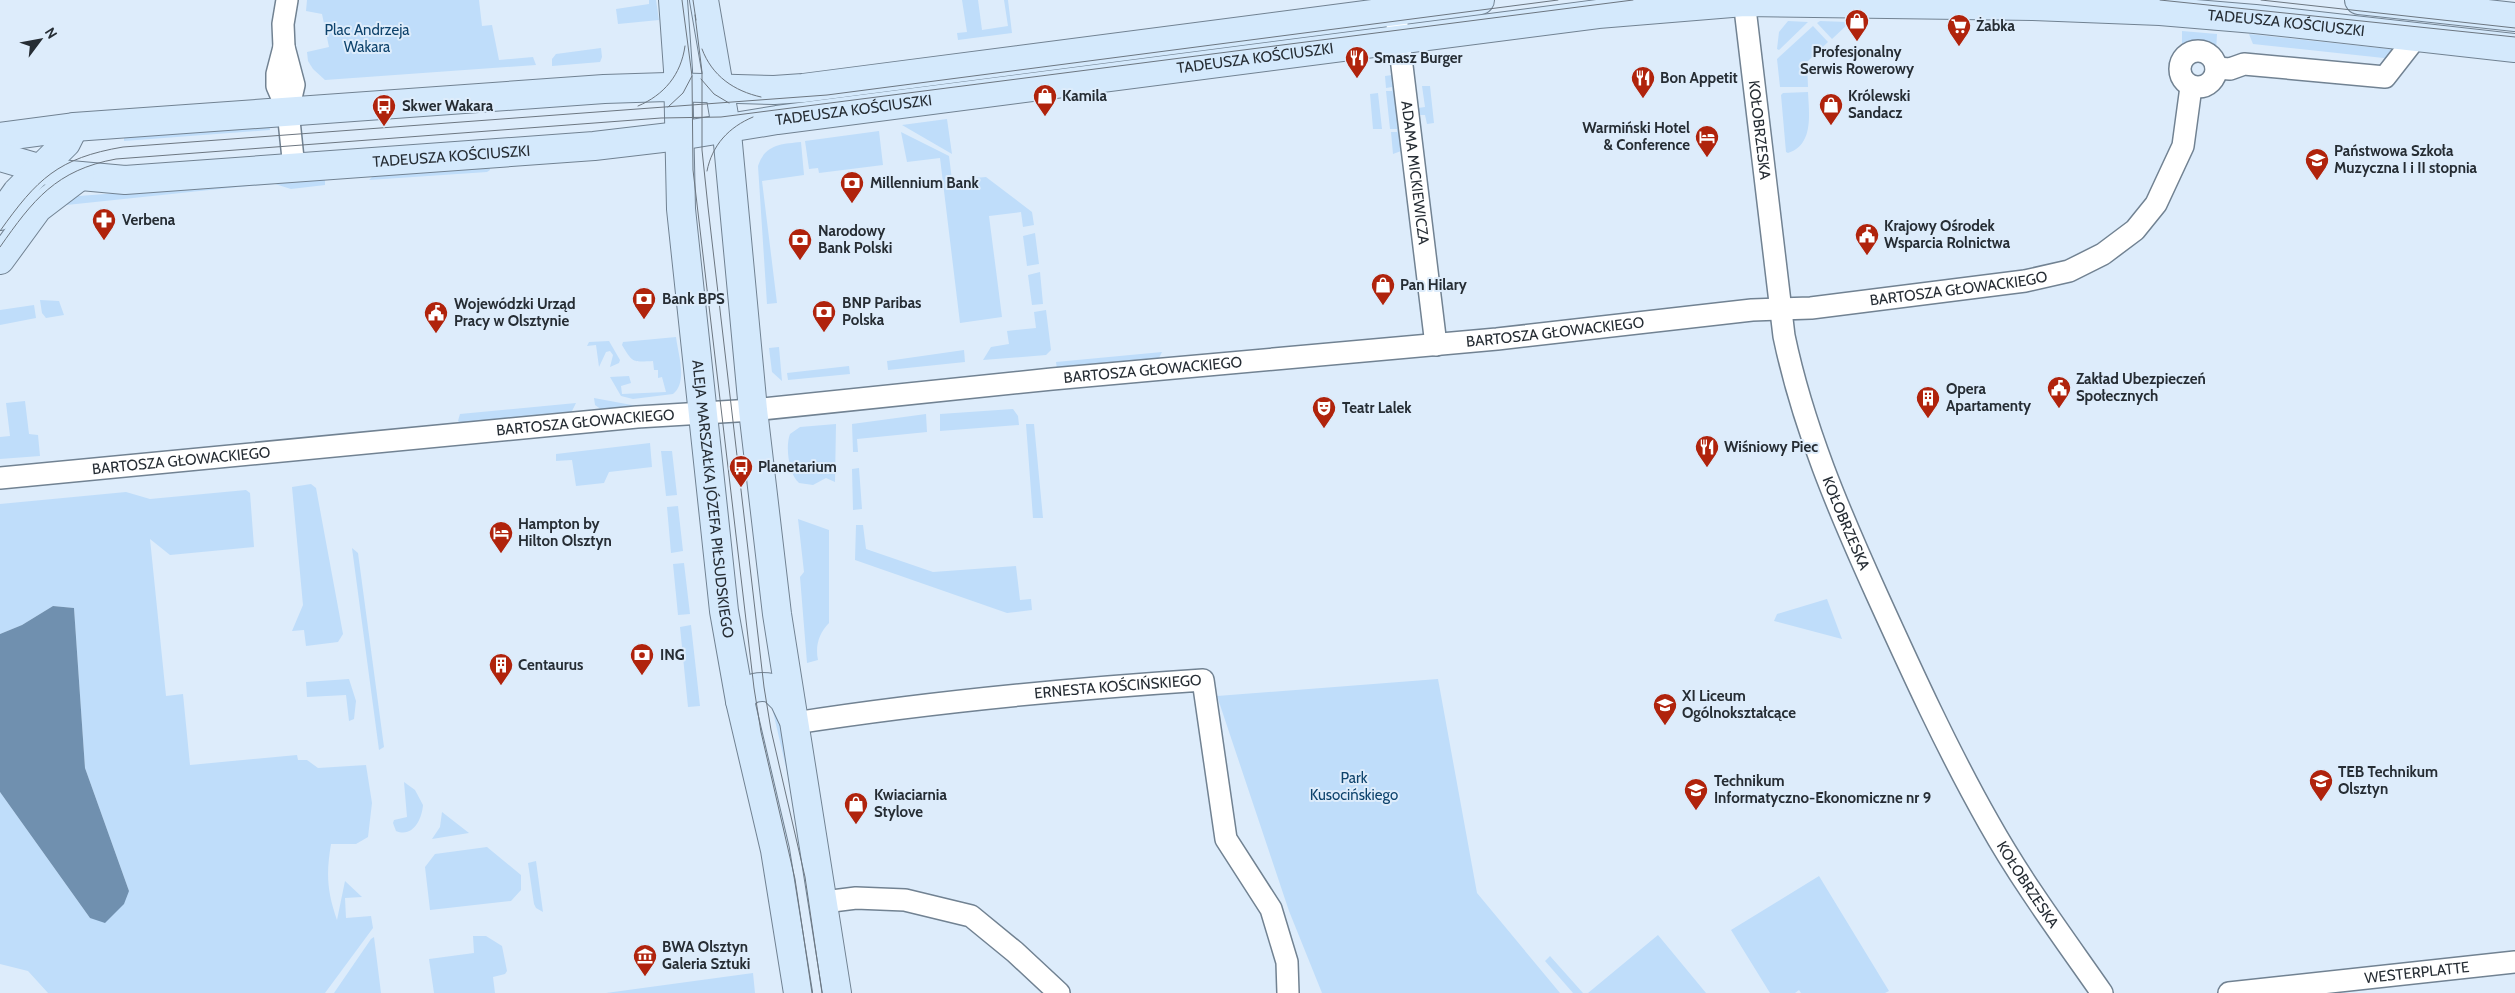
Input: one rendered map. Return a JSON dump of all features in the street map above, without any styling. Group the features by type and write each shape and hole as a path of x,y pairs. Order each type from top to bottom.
{"street":[{"path":"287,0 283,24 284,47 294,85 288,111 294,168"},
{"name":"ALEJA MARSZAŁKA JÓZEFA PIŁSUDSKIEGO","path":"673,0 677,32 681,209 724,611 740,702 775,850 798,993"},
{"path":"704,0 726,128 753,410 777,614 824,902 836,993"},
{"name":"TADEUSZA KOŚCIUSZKI","path":"0,137 74,126 604,89 679,87 803,88 1395,6 1480,0"},
{"name":"TADEUSZA KOŚCIUSZKI","path":"2359,0 2417,3 2515,17"},
{"name":"TADEUSZA KOŚCIUSZKI","path":"0,157 59,174 125,180 594,146 1598,14 1744,1 2033,6 2160,11 2515,48"},
{"name":"KOŁOBRZESKA","path":"1744,1 1779,308 1793,381 1819,460 1850,537 1932,715 1998,839 2102,993"},
{"path":"2216,68 2230,69 2244,64 2385,78 2410,45 2414,36 2417,3"},
{"name":"ADAMA MICKIEWICZA","path":"1395,6 1436,345"},
{"path":"2195,51 2207,53 2212,57 2216,68 2213,80 2203,87 2191,86 2186,83 2179,73 2184,56 2195,51"},
{"name":"BARTOSZA GŁOWACKIEGO","path":"0,478 637,417 753,410 1052,379 1436,345 1779,308 1811,308 2025,281 2069,271 2103,254 2135,230 2156,204 2183,146 2191,86"},
{"path":"0,216 17,192 66,143 74,126"},
{"path":"0,260 38,208 80,176"},
{"name":"ERNESTA KOŚCIŃSKIEGO","path":"795,723 904,708 1104,687 1203,680 1226,839 1272,909 1287,962 1288,993"},
{"path":"740,702 744,694 754,688 772,688 784,700 795,723"},
{"path":"824,902 856,898 905,900 970,916 1015,952 1059,993"},
{"name":"WESTERPLATTE","path":"2229,993 2515,962"}],"green space":[{"name":"Plac Andrzeja Wakara","path":"307,0 479,0 482,26 492,25 499,60 533,57 536,65 325,80 313,69 308,61 307,52 329,47 322,14 306,11"},
{"path":"649,0 656,0 659,20 618,24 616,9 649,4"},
{"path":"962,0 978,0 982,30 1008,26 1004,0 1008,0 1012,33 958,40 957,33 967,32"},
{"path":"1788,21 1808,22 1779,50 1777,49 1779,32"},
{"path":"1820,21 1847,22 1848,24 1832,39 1817,23"},
{"path":"1813,26 1828,42 1807,62 1808,87 1780,87 1777,59"},
{"path":"2182,31 2217,34 2216,52 2208,46 2199,44 2190,45 2182,50"},
{"path":"2249,34 2399,50 2393,59 2253,44"},
{"path":"601,48 602,57 600,62 552,66 552,59 556,54"},
{"path":"1392,75 1401,151 1393,154 1391,132 1397,132 1397,129 1390,129 1386,91 1392,91 1392,87 1386,88 1385,76"},
{"path":"1422,86 1430,86 1434,123 1427,124 1425,115 1419,115 1418,108 1425,107"},
{"path":"1808,92 1809,118 1806,136 1796,149 1788,153 1786,152 1781,95 1783,93"},
{"path":"1378,93 1382,129 1373,129 1370,94"},
{"path":"947,119 952,154 902,125"},
{"path":"269,124 270,130 124,141 124,134"},
{"path":"879,131 883,165 819,173 818,168 809,169 805,141"},
{"path":"901,132 949,156 952,180 986,177 1032,212 1034,225 1023,227 1021,212 989,216 1002,317 960,323 940,158 907,162"},
{"path":"801,142 804,175 762,181 777,303 767,304 758,166 765,153 775,146"},
{"path":"489,165 490,170 487,172 369,180 375,174"},
{"path":"325,177 325,185 291,189 275,184 57,206 71,197 79,196"},
{"path":"1035,233 1039,264 1027,266 1023,236"},
{"path":"1040,272 1043,304 1032,305 1028,275"},
{"path":"40,300 59,301 64,315 46,318 42,313"},
{"path":"34,305 36,318 0,325 0,310"},
{"path":"1046,310 1051,350 1046,355 983,360 991,347 1009,344 1007,331 1036,328 1034,312"},
{"path":"676,337 681,367 678,389 673,394 633,399 621,396 610,377 629,376 631,383 621,386 622,394 666,392 662,377 658,378 658,370 654,370 653,361 634,360 622,345 623,342"},
{"path":"609,341 620,360 619,363 610,367 613,355 610,351 606,352 599,367 596,345 587,346 589,342"},
{"path":"779,347 782,381 772,372 769,348"},
{"path":"964,350 965,362 888,370 887,361"},
{"path":"1162,352 1158,360 1057,369 1056,362"},
{"path":"849,366 850,374 788,380 787,373"},
{"path":"594,398 637,406 602,410 595,405"},
{"path":"25,401 29,434 38,435 40,456 0,459 0,437 10,436 6,403"},
{"path":"576,403 571,413 464,425 458,421 460,414"},
{"path":"1013,409 1018,416 1019,425 940,431 940,414"},
{"path":"926,414 927,432 857,439 858,452 853,452 852,424"},
{"path":"836,424 835,482 826,478 813,485 799,483 790,467 788,446 790,434 800,427"},
{"path":"1026,424 1034,424 1043,518 1033,518"},
{"path":"650,443 652,467 609,472 604,483 576,486 572,460 556,461 556,454"},
{"path":"661,451 672,451 677,495 666,496"},
{"path":"859,468 862,509 853,510 852,469"},
{"path":"311,484 316,488 343,634 338,642 306,646 304,630 292,631 303,605 292,487"},
{"path":"246,490 250,493 254,547 170,555 150,539 166,696 183,694 190,765 297,755 298,760 307,760 318,768 366,765 372,803 368,837 356,844 331,844 328,882 337,920 345,881 362,897 345,898 346,918 371,916 373,928 325,993 48,993 28,971 0,964 0,792 90,918 129,891 85,768 74,608 53,606 22,625 0,634 0,504 126,492 150,499"},
{"path":"678,506 683,551 671,553 667,507"},
{"path":"798,519 829,530 829,623 819,640 818,660 807,663 800,577 804,572"},
{"path":"856,525 863,525 866,549 933,572 1016,566 1020,600 1031,599 1032,610 1007,613 855,560"},
{"path":"352,548 358,553 384,747 379,750"},
{"path":"684,563 690,614 678,615 673,564"},
{"path":"1827,599 1842,639 1774,621 1777,614"},
{"path":"691,625 700,706 688,707 680,627"},
{"path":"349,679 356,701 354,719 349,721 346,695 307,697 306,682"},
{"name":"Park Kusocińskiego","path":"1438,679 1477,893 1560,993 1322,993 1289,911 1217,696"},
{"path":"771,703 779,715 795,806"},
{"path":"404,782 415,790 423,805 421,816 416,826 407,832 396,831 393,823 394,820 407,817"},
{"path":"442,812 469,833 432,839 440,827"},
{"path":"487,847 521,875 521,890 511,901 430,910 425,867 435,854"},
{"path":"536,861 543,912 536,908 534,904 528,863"},
{"path":"1819,876 1889,991 1885,993 1801,993 1799,990 1795,993 1770,993 1731,930"},
{"path":"1658,935 1706,993 1588,993"},
{"path":"473,936 486,936 502,946 507,971 505,974 493,977 495,993 434,993 429,959 474,953"},
{"path":"374,937 381,993 334,993 371,939"},
{"path":"1550,956 1583,993 1573,993 1545,961"},
{"path":"753,973 755,993 606,993"}],"shaded area":[{"path":"53,606 74,608 85,768 129,891 124,904 105,923 90,918 0,792 0,634 22,625"}],"tram line":[{"path":"682,0 692,76 693,170 754,688 761,732 795,879 812,993"},
{"path":"693,0 696,20"},
{"path":"0,231 26,197 51,174 82,157 123,147 827,95 1558,0"},
{"path":"0,247 35,201 62,179 95,164 116,159 661,118 721,117 1633,0"},
{"path":"2160,0 2515,37"},
{"path":"2261,0 2515,28"},
{"path":"695,15 702,72 702,150 764,687 771,730 805,877 822,993"},
{"path":"638,106 656,96 670,83 680,66 685,46"},
{"path":"702,49 706,59 725,81 742,91 761,97"},
{"path":"668,107 683,93 692,76"},
{"path":"701,79 714,94 729,103"},
{"path":"707,171 717,145 736,126 753,117"}],"place":[{"name":"Profesjonalny Serwis Rowerowy","path":"1857,42"},
{"name":"Żabka","path":"1959,47"},
{"name":"Smasz Burger","path":"1357,79"},
{"name":"Bon Appetit","path":"1643,99"},
{"name":"Kamila","path":"1045,117"},
{"name":"Królewski Sandacz","path":"1831,126"},
{"name":"Skwer Wakara","path":"384,127"},
{"name":"Warmiński Hotel & Conference","path":"1707,158"},
{"name":"Państwowa Szkoła Muzyczna I i II stopnia","path":"2317,181"},
{"name":"Millennium Bank","path":"852,204"},
{"name":"Verbena","path":"104,241"},
{"name":"Krajowy Ośrodek Wsparcia Rolnictwa","path":"1867,256"},
{"name":"Narodowy Bank Polski","path":"800,261"},
{"name":"Pan Hilary","path":"1383,306"},
{"name":"Bank BPS","path":"644,320"},
{"name":"BNP Paribas Polska","path":"824,333"},
{"name":"Wojewódzki Urząd Pracy w Olsztynie","path":"436,334"},
{"name":"Zakład Ubezpieczeń Społecznych","path":"2059,409"},
{"name":"Opera Apartamenty","path":"1928,419"},
{"name":"Teatr Lalek","path":"1324,429"},
{"name":"Wiśniowy Piec","path":"1707,468"},
{"name":"Planetarium","path":"741,488"},
{"name":"Hampton by Hilton Olsztyn","path":"501,554"},
{"name":"ING","path":"642,676"},
{"name":"Centaurus","path":"501,686"},
{"name":"XI Liceum Ogólnokształcące","path":"1665,726"},
{"name":"TEB Technikum Olsztyn","path":"2321,802"},
{"name":"Technikum Informatyczno-Ekonomiczne nr 9","path":"1696,811"},
{"name":"Kwiaciarnia Stylove","path":"856,825"},
{"name":"BWA Olsztyn Galeria Sztuki","path":"645,977"}]}
